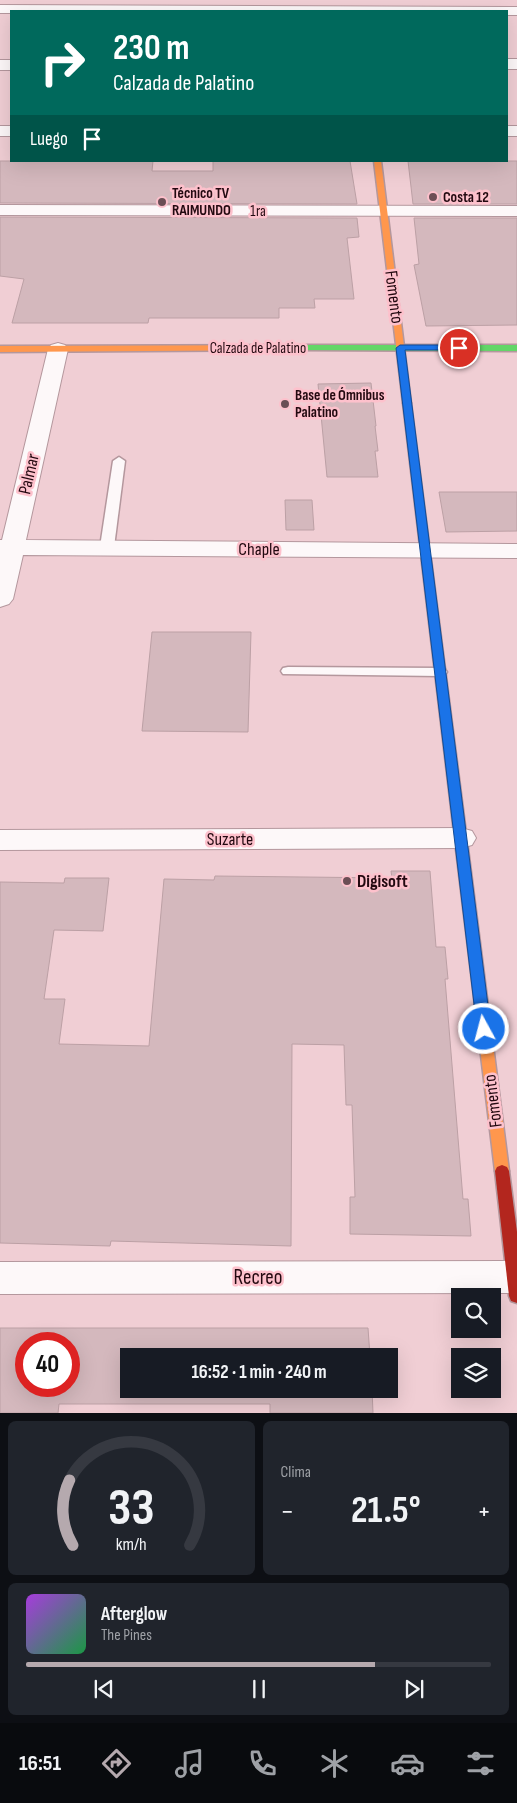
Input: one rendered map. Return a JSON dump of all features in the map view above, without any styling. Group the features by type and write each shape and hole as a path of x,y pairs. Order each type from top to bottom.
{"street":[{"path":"0,9 358,7 477,10"},
{"name":"Fomento","path":"377,162 516,1283"},
{"name":"1ra","path":"0,210 517,211"},
{"name":"Calzada de Palatino","path":"0,349 517,348"},
{"name":"Palmar","path":"0,599 6,547 58,349"},
{"name":"Chaple","path":"6,547 517,551"},
{"name":"Suzarte","path":"0,840 461,838"},
{"name":"Recreo","path":"0,1278 516,1283"}],"lane":[{"path":"107,547 119,461"},
{"path":"288,671 440,672"}],"building":[{"path":"0,161 10,161 153,162 152,171 213,171 213,162 350,162 357,204 0,203"},
{"path":"517,161 517,204 413,204 408,162"},
{"path":"0,217 357,218 359,237 347,238 354,299 314,299 315,308 279,308 279,318 149,318 148,323 12,323 24,279 0,276"},
{"path":"414,218 517,218 517,325 426,326 414,265 419,264"},
{"path":"371,383 378,451 375,451 378,477 327,477 318,384"},
{"path":"439,492 517,492 517,531 446,532"},
{"path":"285,500 312,500 314,530 286,530"},
{"path":"152,632 251,632 248,732 142,731"},
{"path":"391,871 430,871 436,947 445,947 448,979 445,979 463,1199 468,1199 471,1236 350,1234 350,1197 355,1197 352,1105 346,1105 344,1045 292,1044 291,1246 111,1241 110,1246 0,1243 0,882 64,883 65,878 109,878 103,931 54,930 44,999 65,999 59,1044 149,1046 164,879 214,880 215,876 392,878"},
{"path":"0,1328 368,1328 369,1348 120,1348 120,1398 372,1398 373,1413 270,1413 270,1404 59,1404 58,1413 0,1413"}],"traffic: fast":[{"path":"297,348 517,348"},
{"path":"407,403 461,841"}],"traffic: slow":[{"path":"377,162 407,403"},
{"path":"0,349 297,348"},
{"path":"461,841 502,1171"}],"traffic: jam":[{"path":"502,1171 517,1296"}],"place":[{"name":"Costa 12","path":"433,197"},
{"name":"Técnico TV RAIMUNDO","path":"162,202"},
{"name":"Base de Ómnibus Palatino","path":"285,404"},
{"name":"Digisoft","path":"347,881"}],"route":[{"path":"459,348 400,348 484,1029"}]}
